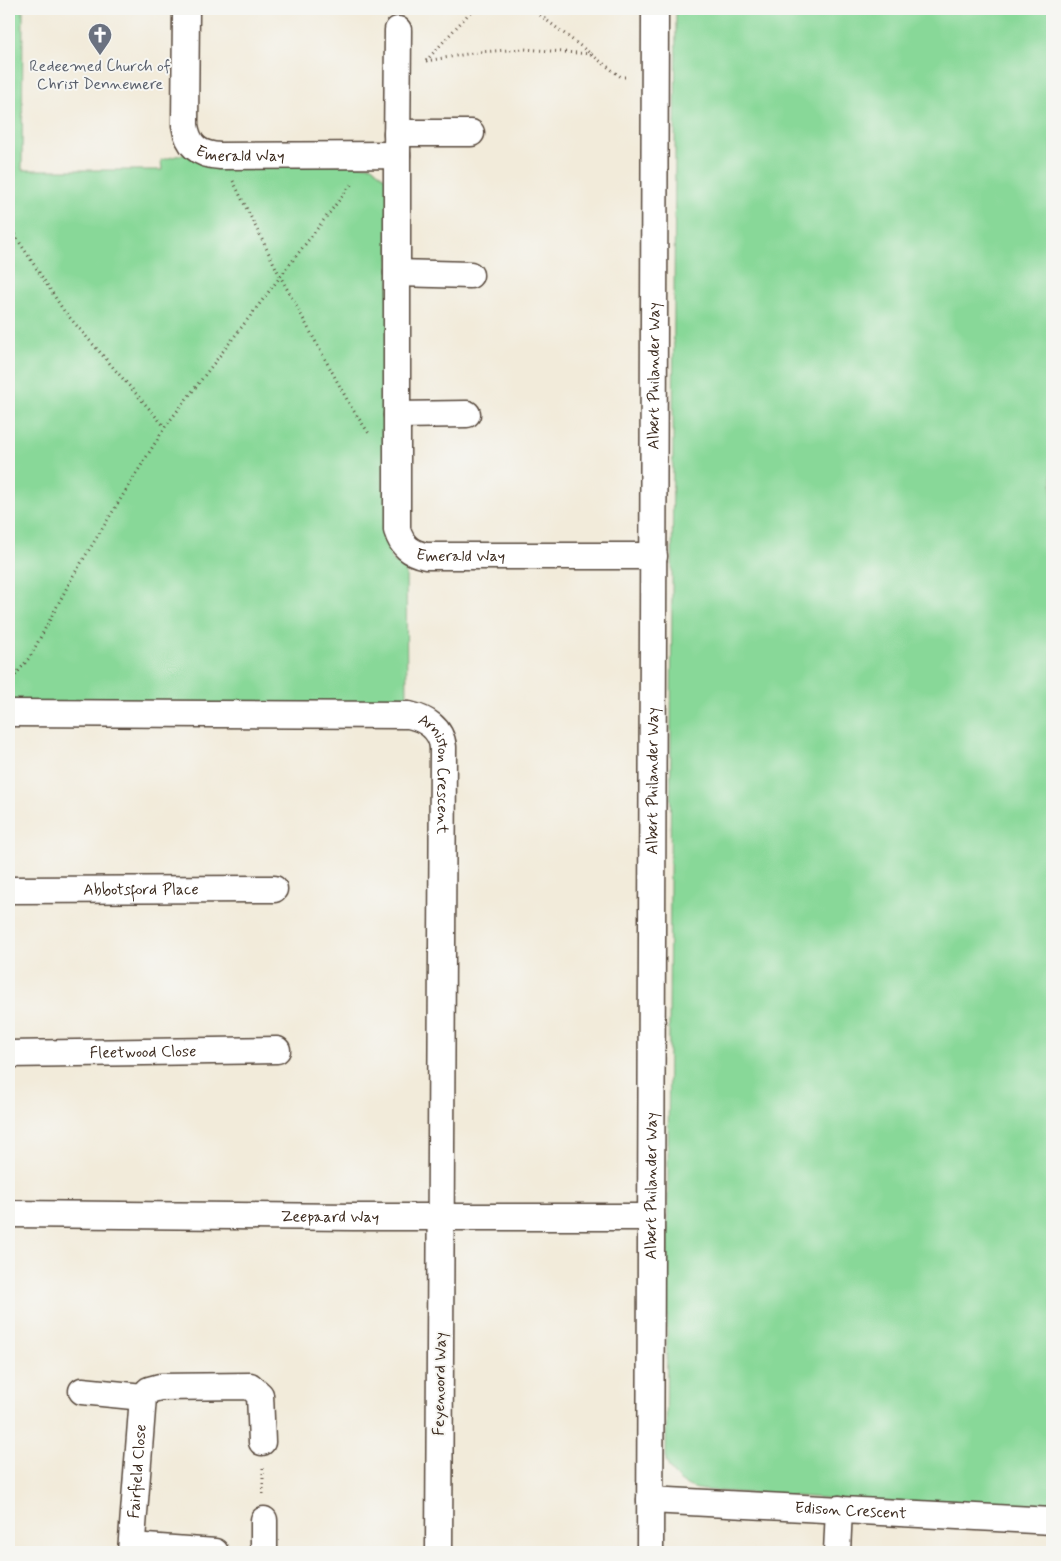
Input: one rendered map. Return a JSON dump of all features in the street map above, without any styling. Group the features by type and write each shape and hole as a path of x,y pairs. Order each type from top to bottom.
{"street":[{"name":"Emerald Way","path":"186,9 187,134 195,149 211,156 361,156 397,144 470,133"},
{"name":"Albert Philander Way","path":"650,1552 654,9"},
{"name":"Emerald Way","path":"398,30 397,530 400,539 411,552 426,556 654,556"},
{"path":"397,273 470,275"},
{"path":"397,415 467,414"},
{"name":"Arniston Crescent","path":"9,713 409,714 423,719 434,727 442,740 443,747 440,1003 442,1216"},
{"name":"Abbotsford Place","path":"9,890 274,889"},
{"name":"Fleetwood Close","path":"9,1054 277,1050"},
{"name":"Zeepaard Way","path":"9,1214 651,1217"},
{"name":"Feyenoord Way","path":"439,1552 442,1216"},
{"path":"82,1391 143,1397 149,1390 160,1387 250,1386 260,1395 262,1442"},
{"name":"Fairfield Close","path":"143,1397 132,1549 215,1552"},
{"name":"Edison Crescent","path":"650,1500 1052,1521"},
{"path":"837,1552 840,1510"},
{"path":"264,1520 264,1552"}],"path":[{"path":"398,73 416,72 472,9"},
{"path":"532,9 621,77 655,77"},
{"path":"426,61 479,52 524,49 591,54"},
{"path":"220,156 280,276 352,408 385,456 397,460"},
{"path":"9,683 30,656 73,576 165,427 359,174 361,156"},
{"path":"9,226 64,311 165,427"},
{"path":"262,1442 264,1520"}],"green space":[{"path":"9,9 23,9 22,170 162,170 161,160 184,154 372,166 386,179 389,188 390,557 396,563 406,564 407,705 9,705"},
{"path":"676,9 1052,9 1052,1513 702,1490 690,1487 680,1481 666,1461"}],"place":[{"name":"Redeemed Church of Christ Dennemere","path":"100,56"}]}
